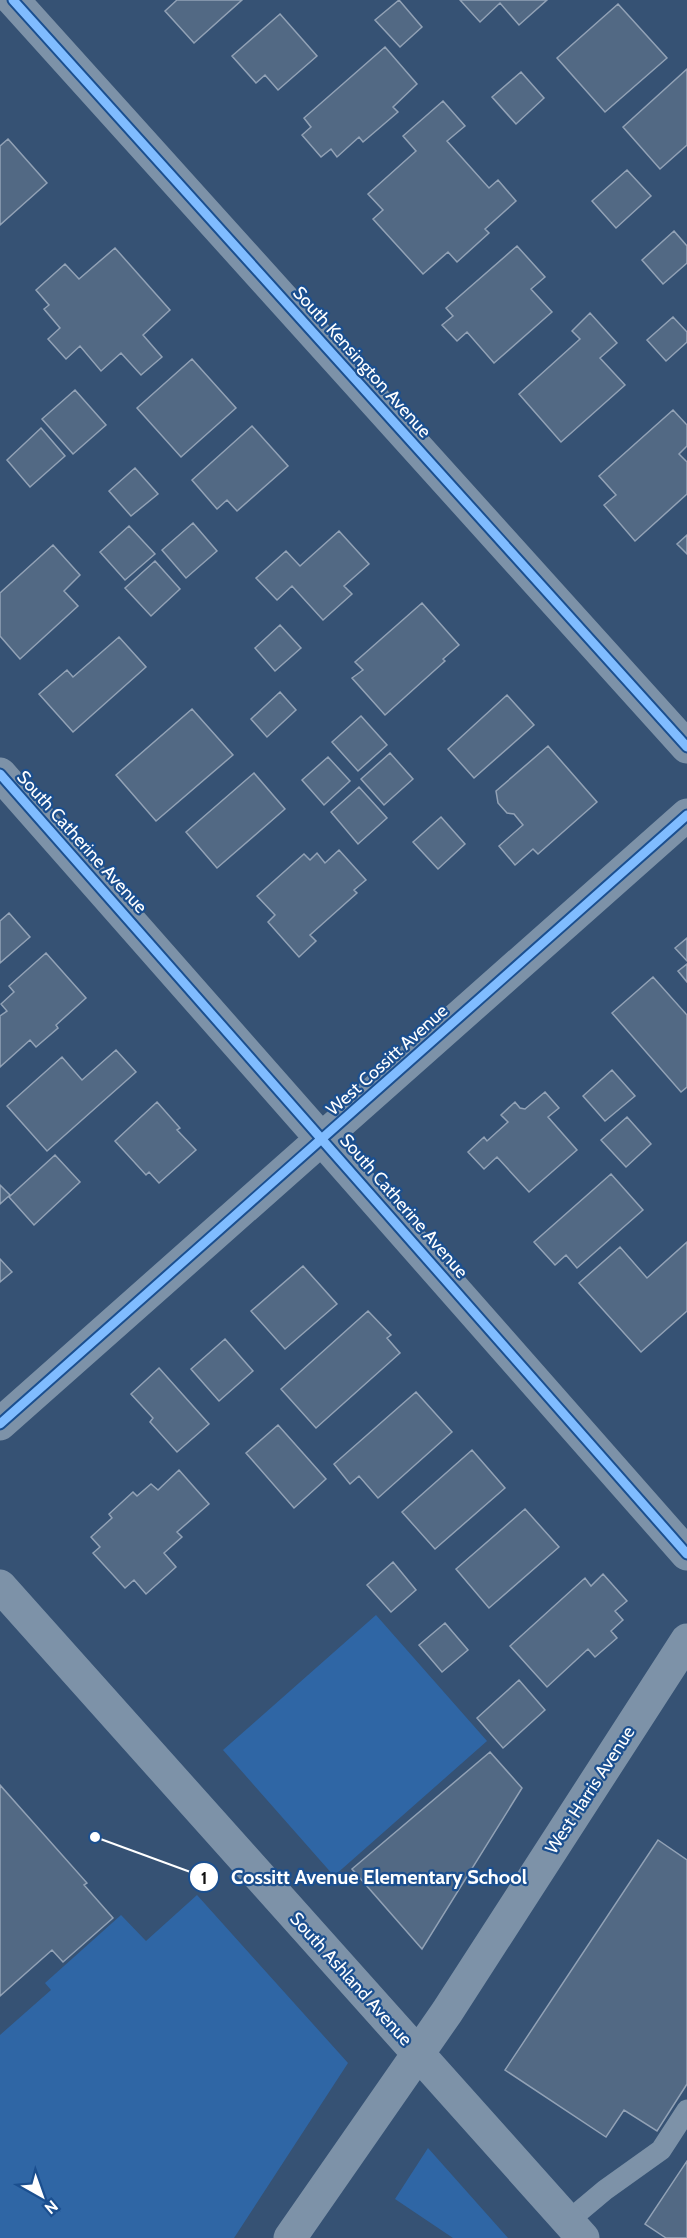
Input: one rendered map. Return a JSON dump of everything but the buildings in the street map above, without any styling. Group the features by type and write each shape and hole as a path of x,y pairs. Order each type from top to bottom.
{"street":[{"name":"South Kensington Avenue","path":"13,0 687,747"},
{"name":"South Catherine Avenue","path":"0,774 687,1554"},
{"name":"West Cossitt Avenue","path":"0,1424 687,815"},
{"name":"South Ashland Avenue","path":"0,1586 576,2230"},
{"name":"West Harris Avenue","path":"290,2238 454,2002 687,1640"}],"lane":[{"path":"576,2230 605,2190 661,2150 687,2110"}],"shaded area":[{"path":"376,1615 487,1741 334,1876 223,1750"},
{"path":"197,1895 348,2063 234,2238 0,2238 0,2035 51,1990 45,1983 121,1915 146,1941"},
{"path":"428,2148 508,2238 453,2238 395,2199"}],"cycle path":[{"path":"13,0 687,747"},
{"path":"0,774 687,1554"},
{"path":"0,1424 687,815"}],"place":[{"name":"Cossitt Avenue Elementary School","path":"95,1837"}]}
